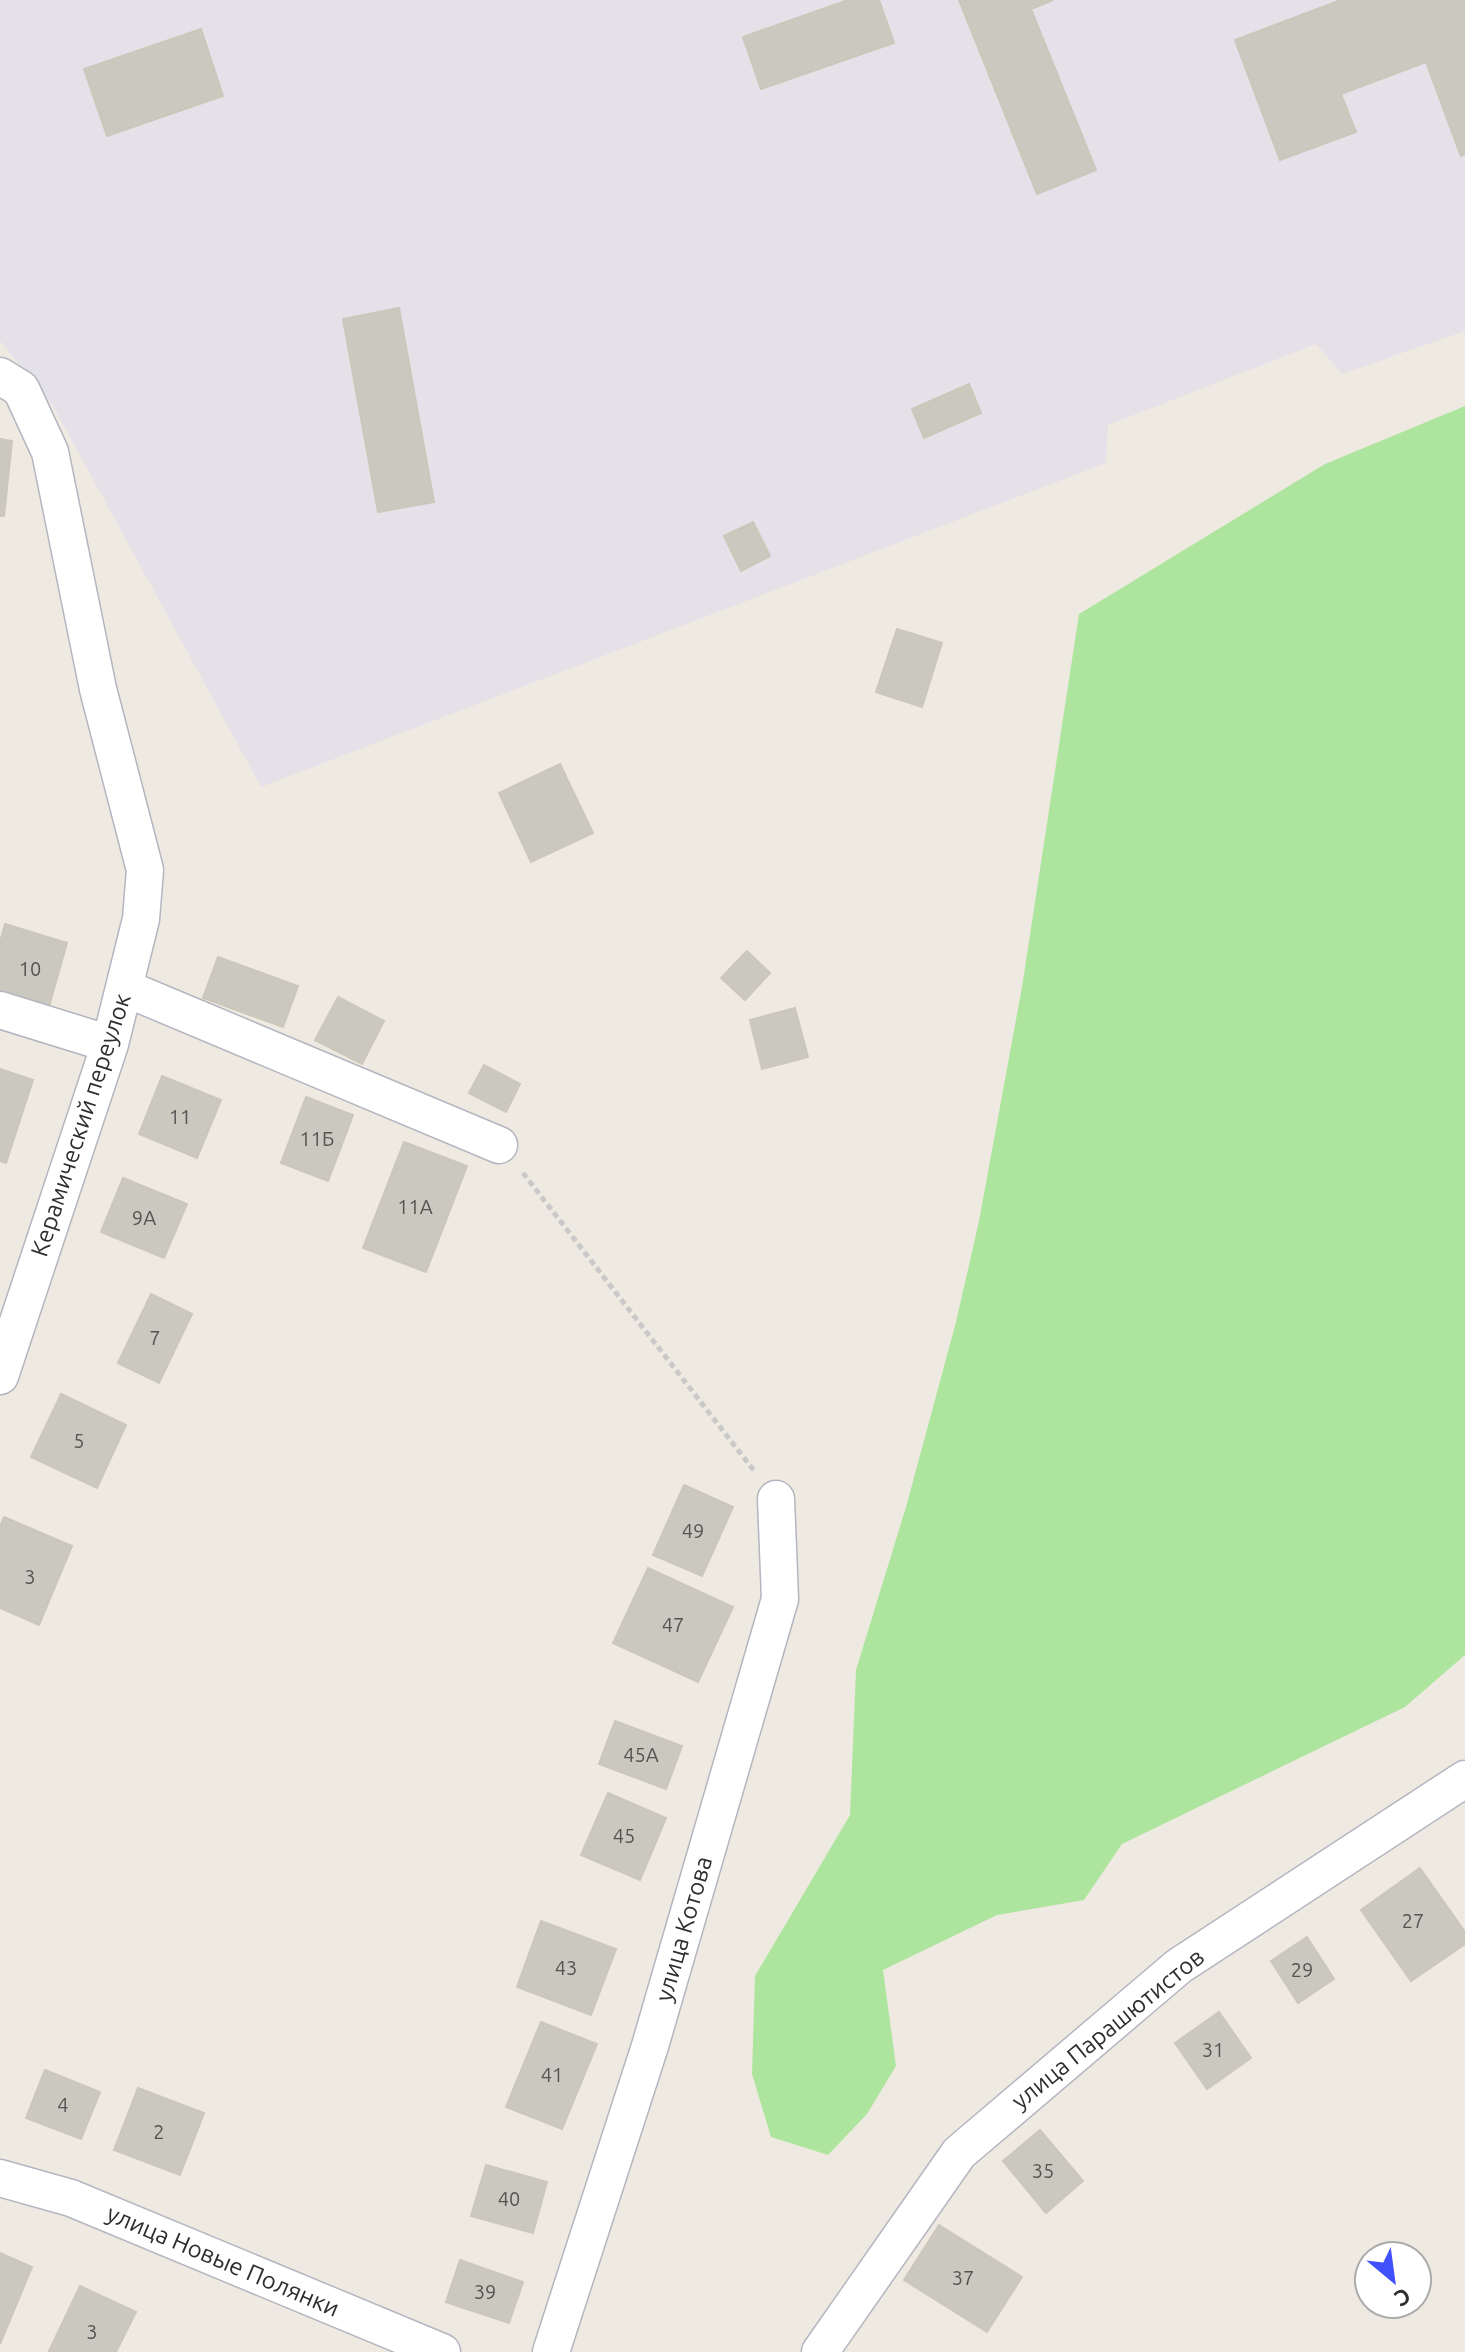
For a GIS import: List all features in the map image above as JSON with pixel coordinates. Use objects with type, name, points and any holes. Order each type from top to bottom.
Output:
[{"type":"street","name":"Керамический переулок","points":[[0,376],[21,389],[50,452],[98,689],[145,870],[141,919],[110,1044],[0,1376]]},
{"type":"street","points":[[125,988],[499,1145]]},
{"type":"street","points":[[0,1010],[110,1044]]},
{"type":"street","name":"улица Котова","points":[[551,2352],[650,2046],[780,1599],[776,1499]]},
{"type":"street","name":"улица Парашютистов","points":[[820,2352],[959,2153],[1179,1966],[1465,1779]]},
{"type":"street","name":"улица Новые Полянки","points":[[0,2178],[71,2198],[442,2352]]},
{"type":"path","points":[[499,1145],[614,1287],[776,1499]]},
{"type":"shaded area","points":[[0,0],[1465,0],[1465,331],[1342,374],[1316,344],[1108,425],[1106,463],[261,787],[53,406],[0,341]]},
{"type":"green space","points":[[1465,406],[1465,1655],[1405,1707],[1122,1844],[1084,1900],[997,1915],[883,1970],[896,2066],[867,2114],[828,2155],[771,2137],[752,2074],[755,1976],[850,1815],[856,1670],[906,1507],[956,1322],[979,1221],[1022,987],[1079,614],[1325,464]]},
{"type":"building","points":[[848,0],[879,0],[894,43],[761,89],[743,37]]},
{"type":"building","points":[[959,0],[1053,0],[1031,9],[1096,170],[1037,194]]},
{"type":"building","points":[[1341,0],[1465,0],[1465,154],[1461,156],[1426,62],[1341,94],[1356,132],[1280,160],[1235,40]]},
{"type":"building","points":[[201,29],[223,96],[107,136],[84,69]]},
{"type":"building","points":[[399,308],[434,502],[378,512],[343,319]]},
{"type":"building","points":[[969,384],[981,413],[924,438],[912,409]]},
{"type":"building","points":[[0,439],[12,441],[4,516],[0,516]]},
{"type":"building","points":[[753,522],[770,556],[741,571],[724,536]]},
{"type":"building","points":[[897,629],[942,643],[922,707],[876,692]]},
{"type":"building","points":[[560,764],[593,833],[531,862],[499,793]]},
{"type":"building","points":[[5,924],[67,943],[48,1010],[0,995],[0,942]]},
{"type":"building","points":[[747,951],[770,973],[745,1000],[721,978]]},
{"type":"building","points":[[218,957],[298,986],[283,1027],[203,998]]},
{"type":"building","points":[[338,997],[384,1021],[362,1064],[315,1040]]},
{"type":"building","points":[[795,1008],[808,1057],[762,1069],[750,1020]]},
{"type":"building","points":[[484,1065],[520,1084],[506,1112],[469,1093]]},
{"type":"building","points":[[0,1069],[33,1080],[6,1163],[0,1161]]},
{"type":"building","points":[[162,1076],[221,1100],[197,1158],[139,1134]]},
{"type":"building","points":[[306,1097],[353,1115],[328,1181],[281,1163]]},
{"type":"building","points":[[404,1142],[467,1166],[426,1272],[363,1248]]},
{"type":"building","points":[[123,1178],[187,1204],[164,1258],[101,1232]]},
{"type":"building","points":[[151,1294],[192,1314],[159,1383],[118,1363]]},
{"type":"building","points":[[61,1394],[126,1425],[97,1488],[31,1457]]},
{"type":"building","points":[[684,1485],[733,1507],[702,1576],[653,1555]]},
{"type":"building","points":[[4,1517],[72,1546],[39,1625],[0,1608],[0,1527]]},
{"type":"building","points":[[648,1568],[733,1607],[698,1682],[613,1643]]},
{"type":"building","points":[[615,1721],[682,1746],[666,1789],[599,1764]]},
{"type":"building","points":[[608,1793],[666,1818],[640,1880],[581,1855]]},
{"type":"building","points":[[1420,1868],[1465,1932],[1465,1944],[1411,1981],[1361,1910]]},
{"type":"building","points":[[541,1921],[616,1949],[591,2015],[517,1987]]},
{"type":"building","points":[[1307,1937],[1334,1979],[1298,2003],[1271,1961]]},
{"type":"building","points":[[1219,2012],[1251,2058],[1207,2089],[1175,2043]]},
{"type":"building","points":[[541,2022],[597,2044],[562,2129],[506,2107]]},
{"type":"building","points":[[45,2070],[100,2092],[81,2139],[26,2118]]},
{"type":"building","points":[[138,2088],[204,2113],[180,2175],[114,2150]]},
{"type":"building","points":[[1040,2130],[1083,2181],[1046,2213],[1003,2161]]},
{"type":"building","points":[[486,2165],[547,2182],[533,2233],[471,2216]]},
{"type":"building","points":[[939,2225],[1022,2277],[987,2332],[904,2280]]},
{"type":"building","points":[[0,2253],[32,2267],[0,2344]]},
{"type":"building","points":[[460,2260],[523,2282],[509,2323],[446,2302]]},
{"type":"building","points":[[80,2286],[136,2312],[116,2352],[49,2351]]}]
